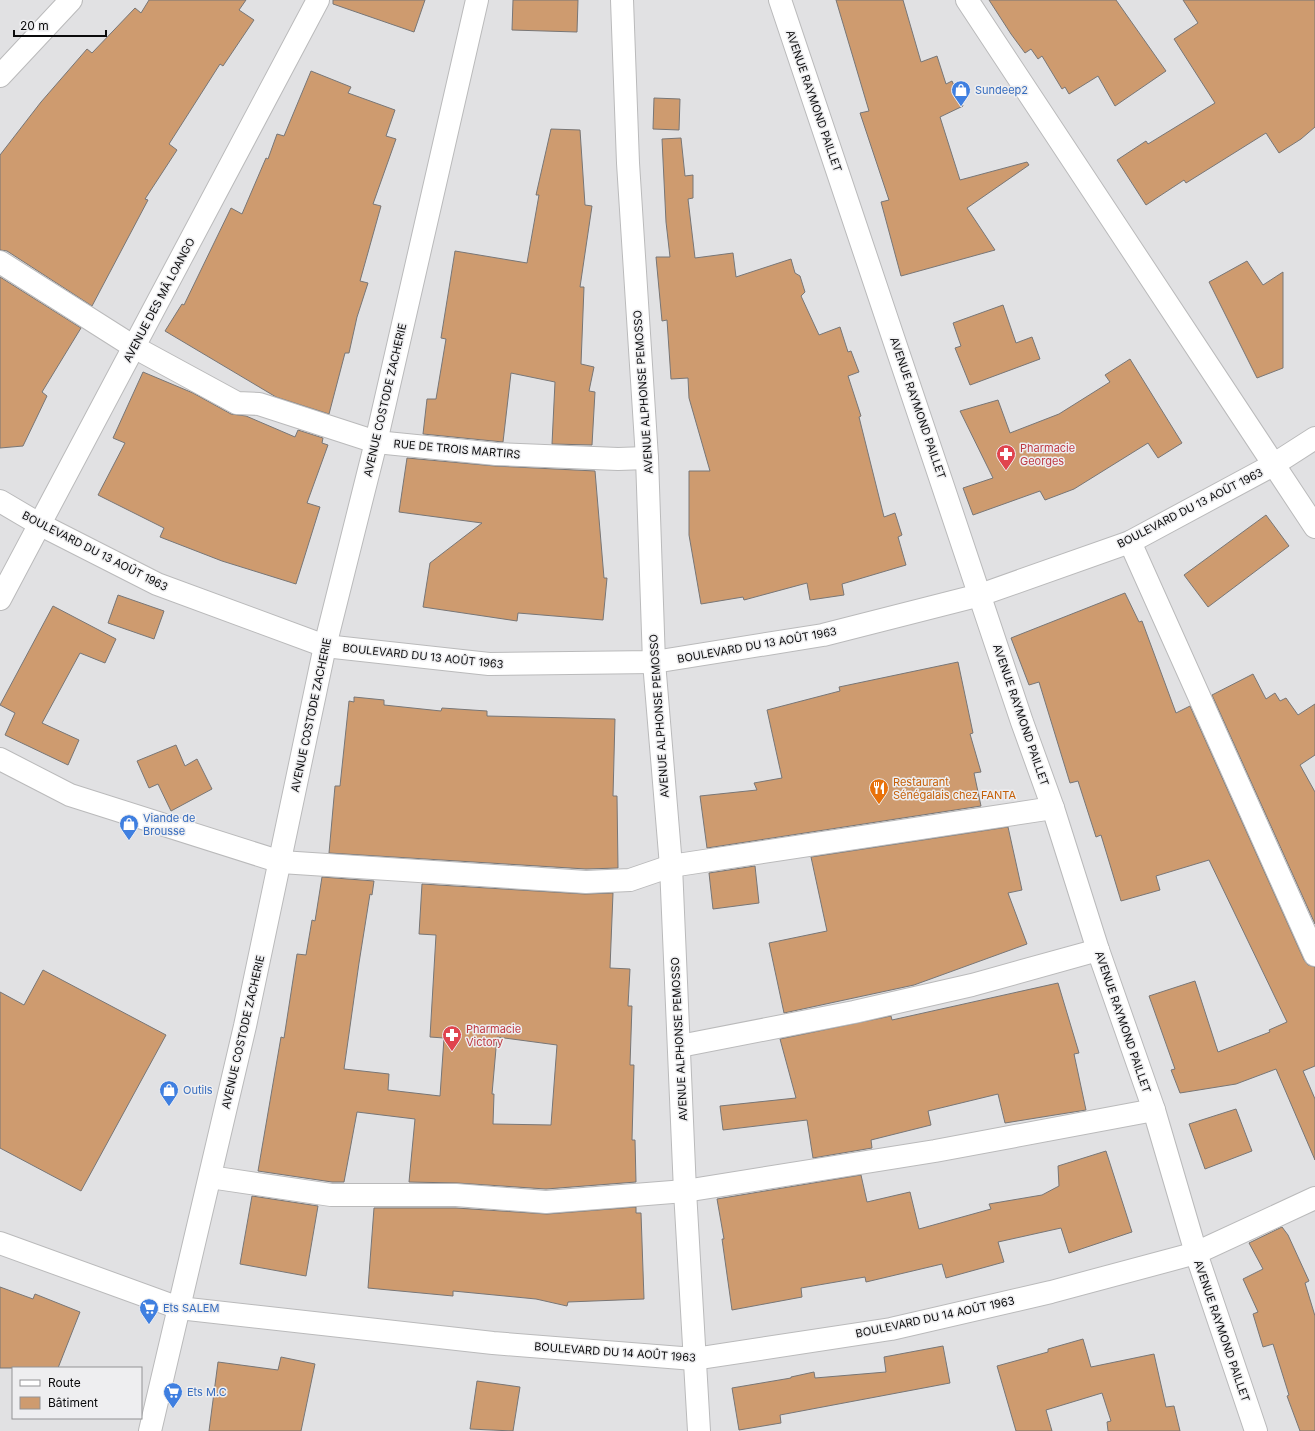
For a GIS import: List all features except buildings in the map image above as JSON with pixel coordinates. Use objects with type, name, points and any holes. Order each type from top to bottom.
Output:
[{"type":"street","points":[[0,76],[72,0]]},
{"type":"street","name":"AVENUE DES MÂ LOANGO","points":[[0,599],[318,0]]},
{"type":"street","name":"AVENUE COSTODE ZACHERIE","points":[[150,1431],[210,1177],[280,862],[325,646],[376,442],[477,0]]},
{"type":"street","name":"AVENUE ALPHONSE PEMOSSO","points":[[622,0],[628,163],[647,458],[654,662],[671,866],[680,1046],[685,1191],[699,1431]]},
{"type":"street","name":"AVENUE RAYMOND PAILLET","points":[[780,0],[1053,808],[1098,950],[1154,1110],[1196,1253],[1256,1431]]},
{"type":"street","points":[[967,0],[1315,527]]},
{"type":"street","name":"RUE DE TROIS MARTIRS","points":[[0,262],[134,347],[237,403],[259,404],[376,442],[496,454],[618,459],[647,458]]},
{"type":"street","name":"BOULEVARD DU 13 AOÛT 1963","points":[[0,501],[39,524],[158,584],[325,646],[489,664],[654,662],[823,635],[980,595],[1130,542],[1273,465],[1315,438]]},
{"type":"street","points":[[1130,542],[1315,955]]},
{"type":"street","points":[[0,758],[70,795],[280,862],[586,882],[630,880],[671,866],[1053,808]]},
{"type":"street","points":[[680,1046],[854,1012],[972,985],[1098,950]]},
{"type":"street","points":[[210,1177],[331,1195],[456,1195],[546,1202],[685,1191],[935,1151],[1154,1110]]},
{"type":"street","name":"BOULEVARD DU 14 AOÛT 1963","points":[[0,1243],[179,1308],[493,1343],[694,1359],[892,1328],[1051,1292],[1196,1253],[1315,1198]]},
{"type":"place","name":"Sundeep2","points":[[961,107]]},
{"type":"place","name":"Pharmacie Georges","points":[[1006,471]]},
{"type":"place","name":"Restaurant Sénégalais chez FANTA","points":[[879,805]]},
{"type":"place","name":"Viande de Brousse","points":[[129,841]]},
{"type":"place","name":"Pharmacie Victory","points":[[452,1052]]},
{"type":"place","name":"Outils","points":[[169,1107]]},
{"type":"place","name":"Ets SALEM","points":[[149,1325]]},
{"type":"place","name":"Ets M.C","points":[[173,1409]]}]
